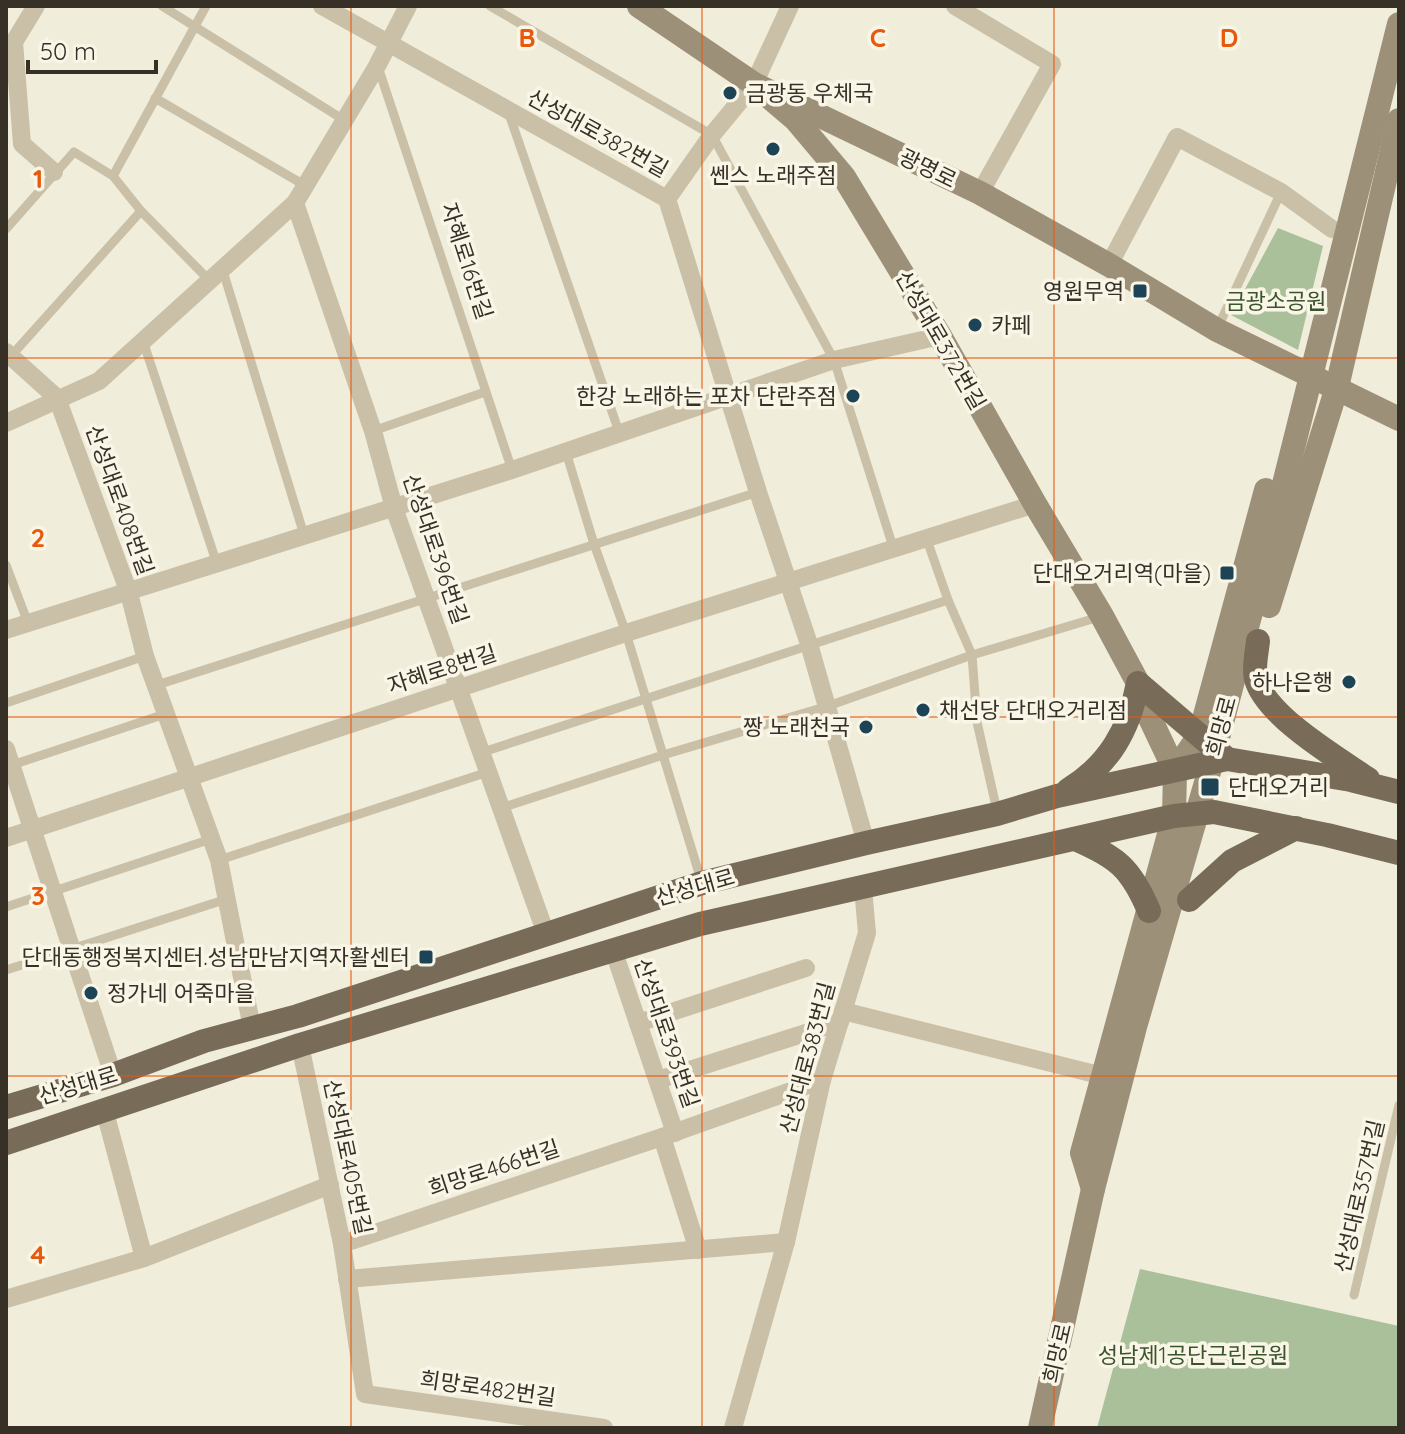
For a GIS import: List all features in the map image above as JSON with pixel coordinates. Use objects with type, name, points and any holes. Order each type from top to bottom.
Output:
[{"type":"main road","name":"광명로","points":[[639,6],[754,84],[980,193],[1217,330],[1399,419]]},
{"type":"main road","points":[[1093,1189],[1082,1153],[1174,816],[1175,771],[1200,734],[1299,369],[1375,52],[1399,7]]},
{"type":"main road","name":"희망로","points":[[1040,1428],[1093,1189],[1135,1027],[1209,772],[1399,24]]},
{"type":"main road","name":"산성대로372번길","points":[[754,84],[796,120],[844,177],[1102,616],[1138,683],[1149,716],[1175,771]]},
{"type":"main road","points":[[1093,1189],[1115,1156],[1214,812],[1258,641],[1337,387],[1399,120]]},
{"type":"main road","points":[[1258,641],[1255,678],[1272,704],[1314,742],[1393,788]]},
{"type":"main road","points":[[1057,796],[1090,776],[1108,757],[1133,713],[1138,683],[1227,759]]},
{"type":"main road","name":"산성대로","points":[[6,1107],[113,1075],[204,1041],[298,1016],[702,883],[997,814],[1057,796],[1227,759],[1393,788]]},
{"type":"main road","name":"산성대로","points":[[6,1143],[300,1045],[700,924],[1174,816],[1214,812],[1399,853]]},
{"type":"main road","points":[[1189,900],[1232,861],[1296,828]]},
{"type":"main road","points":[[1075,839],[1108,853],[1122,864],[1139,888],[1149,911]]},
{"type":"street","points":[[36,6],[14,42],[22,144],[54,172]]},
{"type":"street","name":"산성대로382번길","points":[[322,6],[667,199],[809,644],[866,843]]},
{"type":"street","points":[[6,423],[99,381],[295,203],[377,66],[408,6]]},
{"type":"street","points":[[667,199],[712,135],[754,84],[790,6]]},
{"type":"street","points":[[955,6],[1052,64],[980,193]]},
{"type":"street","points":[[1109,265],[1177,137],[1281,192],[1332,229]]},
{"type":"street","name":"산성대로396번길","points":[[295,203],[373,431],[394,508],[546,934]]},
{"type":"street","points":[[6,630],[305,538],[834,360],[940,336]]},
{"type":"street","name":"산성대로408번길","points":[[8,354],[57,398],[129,593],[145,656],[219,860],[252,1028]]},
{"type":"street","name":"자혜로8번길","points":[[6,838],[626,633],[1035,504]]},
{"type":"street","points":[[7,760],[113,1075]]},
{"type":"street","name":"산성대로383번길","points":[[733,1428],[786,1242],[822,1080],[867,933],[863,888]]},
{"type":"street","name":"산성대로393번길","points":[[613,949],[658,1080],[669,1135]]},
{"type":"street","points":[[638,1023],[806,968]]},
{"type":"street","points":[[658,1080],[842,1016],[1103,1076]]},
{"type":"street","name":"산성대로405번길","points":[[300,1045],[342,1244],[365,1394]]},
{"type":"street","name":"희망로466번길","points":[[342,1244],[669,1135],[822,1080]]},
{"type":"street","points":[[105,1112],[144,1258]]},
{"type":"street","points":[[669,1135],[698,1250]]},
{"type":"street","points":[[6,1299],[144,1258],[330,1185]]},
{"type":"street","points":[[347,1279],[786,1242]]},
{"type":"street","name":"희망로482번길","points":[[365,1394],[480,1420],[604,1428]]},
{"type":"lane","points":[[162,6],[344,120]]},
{"type":"lane","points":[[113,176],[206,6]]},
{"type":"lane","points":[[490,6],[712,135],[834,360],[894,550]]},
{"type":"lane","name":"자혜로16번길","points":[[377,66],[512,470]]},
{"type":"lane","points":[[155,98],[306,186]]},
{"type":"lane","points":[[508,111],[619,432]]},
{"type":"lane","points":[[6,229],[74,152],[113,176],[141,211],[217,276],[305,538]]},
{"type":"lane","points":[[1217,330],[1281,192]]},
{"type":"lane","points":[[8,354],[141,211]]},
{"type":"lane","points":[[143,341],[217,564]]},
{"type":"lane","points":[[373,431],[485,392]]},
{"type":"lane","points":[[566,451],[594,544],[626,633],[702,883]]},
{"type":"lane","points":[[157,685],[758,492]]},
{"type":"lane","points":[[927,540],[972,655],[977,722],[997,814]]},
{"type":"lane","points":[[6,565],[28,623]]},
{"type":"lane","points":[[480,753],[948,600]]},
{"type":"lane","points":[[501,808],[828,706],[972,655],[1102,616]]},
{"type":"lane","points":[[6,703],[145,656]]},
{"type":"lane","points":[[7,760],[165,714]]},
{"type":"lane","points":[[219,860],[488,772]]},
{"type":"lane","points":[[6,907],[211,839]]},
{"type":"lane","points":[[6,970],[228,898]]},
{"type":"lane","name":"산성대로357번길","points":[[1354,1295],[1399,1105]]},
{"type":"green space","name":"금광소공원","points":[[1278,228],[1323,246],[1298,350],[1231,315]]},
{"type":"green space","name":"성남제1공단근린공원","points":[[1140,1269],[1399,1326],[1399,1428],[1097,1428]]},
{"type":"place","name":"금광동 우체국","points":[[730,93]]},
{"type":"place","name":"쎈스 노래주점","points":[[773,149]]},
{"type":"place","name":"영원무역","points":[[1140,291]]},
{"type":"place","name":"카페","points":[[975,325]]},
{"type":"place","name":"한강 노래하는 포차 단란주점","points":[[853,396]]},
{"type":"place","name":"단대오거리역(마을)","points":[[1227,573]]},
{"type":"place","name":"하나은행","points":[[1349,682]]},
{"type":"place","name":"채선당 단대오거리점","points":[[923,710]]},
{"type":"place","name":"짱 노래천국","points":[[866,727]]},
{"type":"place","name":"단대오거리","points":[[1210,787]]},
{"type":"place","name":"단대동행정복지센터.성남만남지역자활센터","points":[[426,957]]},
{"type":"place","name":"정가네 어죽마을","points":[[91,993]]}]
